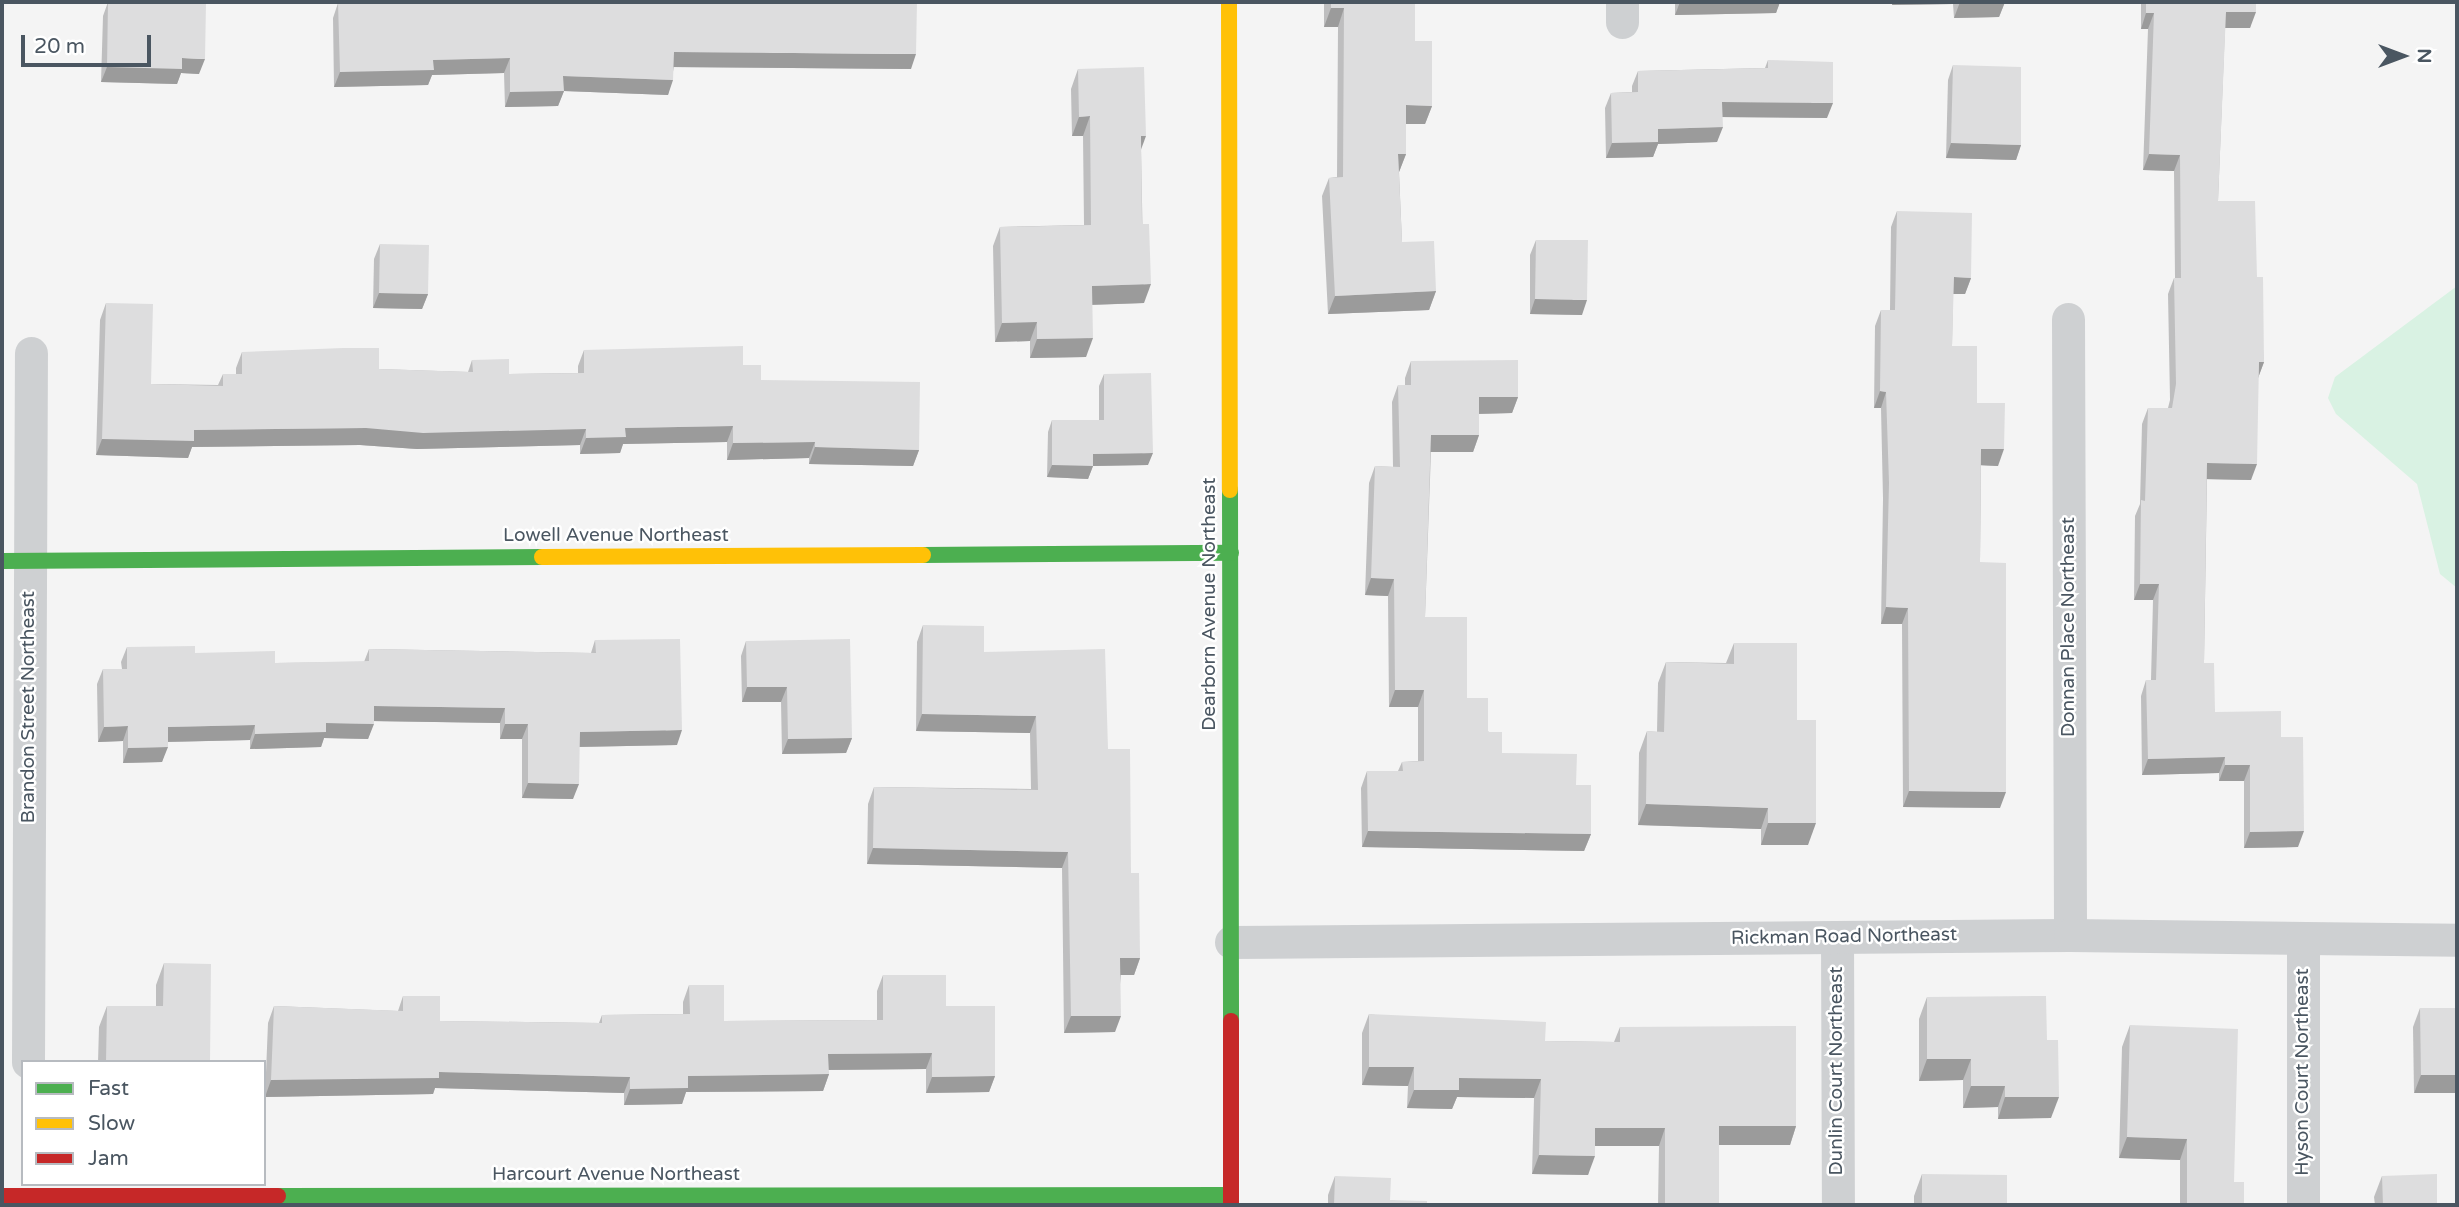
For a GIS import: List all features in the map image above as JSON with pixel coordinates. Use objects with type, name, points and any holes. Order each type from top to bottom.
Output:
[{"type":"street","name":"Dearborn Avenue Northeast","points":[[1229,2],[1231,1200]]},
{"type":"street","name":"Donnan Place Northeast","points":[[2068,319],[2070,934]]},
{"type":"street","name":"Brandon Street Northeast","points":[[27,1060],[16,561],[31,353]]},
{"type":"street","name":"Lowell Avenue Northeast","points":[[16,561],[1231,553]]},
{"type":"street","name":"Rickman Road Northeast","points":[[1231,942],[2070,934],[2457,940]]},
{"type":"street","name":"Dunlin Court Northeast","points":[[1837,938],[1838,1205]]},
{"type":"street","name":"Hyson Court Northeast","points":[[2303,939],[2303,1205]]},
{"type":"street","name":"Harcourt Avenue Northeast","points":[[18,1192],[1231,1200]]},
{"type":"green space","points":[[2457,286],[2457,588],[2440,574],[2417,484],[2336,414],[2328,398],[2335,377]]},
{"type":"building","points":[[108,2],[206,3],[205,59],[182,58],[182,69],[107,67]]},
{"type":"building","points":[[917,2],[916,54],[674,52],[673,80],[563,76],[564,91],[510,92],[510,58],[433,60],[434,70],[340,72],[338,3]]},
{"type":"building","points":[[1331,2],[1415,2],[1415,41],[1432,41],[1432,106],[1406,105],[1406,154],[1398,154],[1402,242],[1434,241],[1436,291],[1335,296],[1329,178],[1343,177],[1344,8],[1331,8]]},
{"type":"building","points":[[2146,2],[2256,2],[2256,12],[2226,12],[2218,201],[2255,201],[2257,277],[2263,277],[2264,362],[2259,362],[2257,464],[2207,463],[2204,663],[2214,663],[2215,712],[2281,711],[2281,737],[2303,737],[2304,831],[2250,832],[2250,765],[2225,765],[2225,757],[2148,759],[2146,680],[2156,680],[2159,584],[2140,584],[2141,500],[2145,501],[2148,408],[2172,408],[2176,384],[2174,278],[2181,278],[2180,155],[2149,154],[2154,13],[2146,13]]},
{"type":"building","points":[[1768,60],[1833,62],[1833,103],[1722,102],[1723,127],[1658,129],[1658,142],[1612,143],[1611,93],[1638,92],[1638,71],[1768,68]]},
{"type":"building","points":[[1953,65],[2021,67],[2021,145],[1951,143]]},
{"type":"building","points":[[1144,67],[1146,136],[1141,136],[1142,224],[1149,224],[1151,284],[1092,286],[1093,338],[1037,339],[1037,322],[1002,323],[1000,227],[1091,225],[1090,116],[1079,117],[1078,69]]},
{"type":"building","points":[[1897,211],[1972,213],[1971,278],[1954,277],[1952,346],[1977,346],[1977,403],[2005,403],[2004,449],[1981,449],[1980,562],[2006,563],[2006,792],[1909,791],[1908,608],[1886,607],[1889,483],[1886,392],[1880,391],[1881,310],[1895,310]]},
{"type":"building","points":[[1536,240],[1588,240],[1587,300],[1535,299]]},
{"type":"building","points":[[380,244],[429,245],[428,294],[379,293]]},
{"type":"building","points":[[106,303],[153,304],[151,384],[223,386],[223,374],[242,374],[242,352],[379,348],[379,369],[473,372],[472,360],[509,359],[509,374],[584,373],[584,350],[743,346],[743,365],[761,365],[761,380],[920,382],[919,450],[815,447],[815,442],[733,443],[733,426],[625,428],[626,437],[586,438],[586,429],[423,433],[366,428],[194,430],[194,441],[102,439]]},
{"type":"building","points":[[1518,360],[1518,397],[1479,397],[1479,435],[1431,435],[1425,617],[1467,617],[1467,698],[1488,698],[1488,732],[1502,732],[1502,753],[1577,754],[1576,785],[1591,785],[1591,834],[1368,831],[1367,771],[1403,771],[1402,762],[1424,761],[1424,690],[1395,690],[1394,579],[1371,578],[1375,466],[1400,467],[1398,385],[1411,385],[1411,361]]},
{"type":"building","points":[[1151,373],[1153,453],[1093,454],[1093,466],[1052,465],[1052,420],[1104,420],[1104,374]]},
{"type":"building","points":[[923,625],[984,626],[984,652],[1105,649],[1108,749],[1130,749],[1131,873],[1139,873],[1140,958],[1120,958],[1121,1016],[1071,1016],[1068,852],[873,848],[874,787],[1038,790],[1036,716],[922,714]]},
{"type":"building","points":[[680,639],[682,730],[580,732],[579,784],[528,783],[528,724],[505,724],[505,708],[374,706],[374,724],[326,723],[326,732],[255,734],[255,725],[168,727],[168,747],[128,748],[128,726],[104,727],[103,669],[127,669],[127,647],[195,646],[195,653],[275,651],[275,663],[369,661],[369,649],[596,653],[595,640]]},
{"type":"building","points":[[850,639],[852,738],[788,739],[787,687],[747,687],[746,641]]},
{"type":"building","points":[[1734,643],[1797,643],[1797,720],[1816,720],[1816,823],[1768,823],[1768,808],[1646,804],[1647,731],[1664,732],[1666,662],[1734,664]]},
{"type":"building","points":[[164,963],[211,964],[210,1060],[106,1060],[107,1006],[163,1006]]},
{"type":"building","points":[[883,975],[946,975],[946,1006],[995,1006],[995,1076],[932,1077],[932,1053],[828,1054],[829,1074],[688,1076],[688,1088],[630,1089],[630,1077],[439,1072],[439,1078],[271,1080],[274,1006],[403,1011],[403,996],[440,996],[440,1021],[602,1023],[602,1015],[690,1014],[689,985],[724,985],[724,1021],[883,1020]]},
{"type":"building","points":[[2046,996],[2047,1040],[2058,1040],[2059,1097],[2005,1097],[2005,1086],[1971,1086],[1971,1059],[1927,1059],[1927,997]]},
{"type":"building","points":[[2420,1008],[2457,1008],[2457,1075],[2421,1075]]},
{"type":"building","points":[[1369,1014],[1546,1022],[1545,1041],[1620,1042],[1620,1027],[1796,1026],[1796,1126],[1719,1126],[1719,1205],[1665,1205],[1665,1128],[1595,1128],[1595,1156],[1539,1155],[1541,1079],[1459,1078],[1459,1090],[1414,1090],[1414,1067],[1369,1067]]},
{"type":"building","points":[[2130,1025],[2238,1029],[2234,1182],[2244,1182],[2244,1205],[2187,1205],[2187,1139],[2127,1137]]},
{"type":"building","points":[[1922,1174],[2007,1175],[2007,1205],[1922,1205]]},
{"type":"building","points":[[2437,1174],[2437,1205],[2383,1205],[2382,1176]]},
{"type":"building","points":[[1335,1176],[1391,1178],[1390,1200],[1427,1201],[1427,1205],[1334,1205]]},
{"type":"traffic: fast","points":[[1230,490],[1231,1021]]},
{"type":"traffic: fast","points":[[923,555],[1231,553]]},
{"type":"traffic: fast","points":[[2,561],[542,557]]},
{"type":"traffic: fast","points":[[278,1196],[1231,1195]]},
{"type":"traffic: slow","points":[[1229,2],[1230,490]]},
{"type":"traffic: slow","points":[[542,557],[923,555]]},
{"type":"traffic: jam","points":[[1231,1021],[1231,1205]]},
{"type":"traffic: jam","points":[[2,1196],[278,1196]]}]
